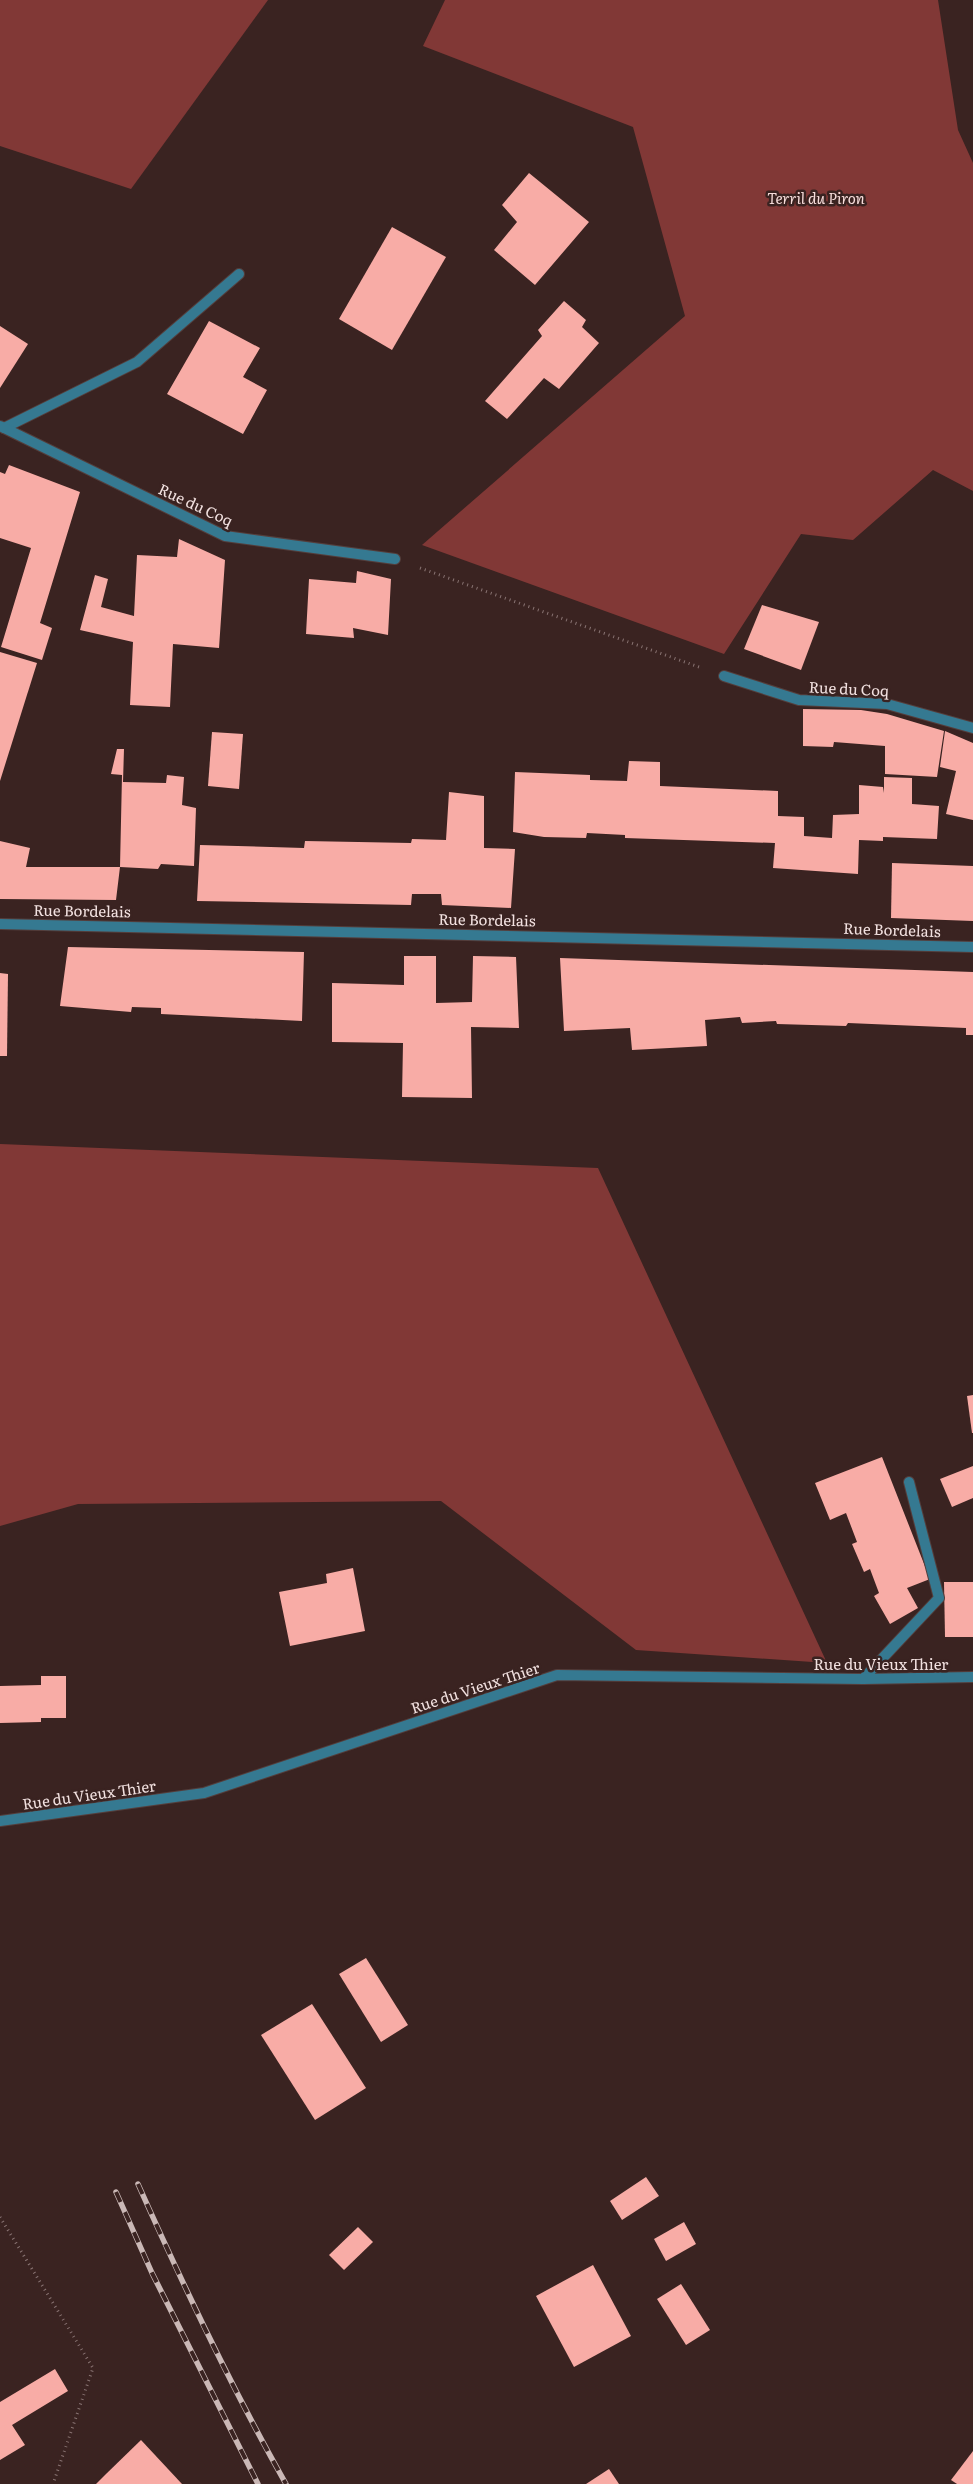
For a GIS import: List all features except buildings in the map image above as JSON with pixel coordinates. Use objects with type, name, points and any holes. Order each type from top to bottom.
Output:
[{"type":"street","points":[[2,427],[137,362],[239,274]]},
{"type":"street","name":"Rue du Coq","points":[[2,427],[225,536],[395,559]]},
{"type":"street","name":"Rue du Coq","points":[[724,676],[799,700],[887,704],[973,728]]},
{"type":"street","name":"Rue Bordelais","points":[[0,924],[973,946]]},
{"type":"street","points":[[863,1679],[939,1598],[909,1482]]},
{"type":"street","name":"Rue du Vieux Thier","points":[[0,1821],[204,1794],[557,1675],[863,1679],[973,1677]]},
{"type":"path","points":[[395,559],[724,676]]},
{"type":"path","points":[[0,2217],[93,2368],[53,2484]]},
{"type":"green space","points":[[0,0],[268,0],[131,189],[0,146]]},
{"type":"green space","name":"Terril du Piron","points":[[445,0],[938,0],[958,130],[973,163],[973,491],[933,470],[853,540],[801,534],[724,654],[422,545],[685,316],[633,127],[423,46]]},
{"type":"green space","points":[[0,1144],[598,1168],[827,1663],[636,1650],[441,1501],[78,1504],[0,1526]]},
{"type":"railway","points":[[138,2184],[208,2336],[286,2484]]},
{"type":"railway","points":[[116,2192],[152,2273],[258,2484]]}]
